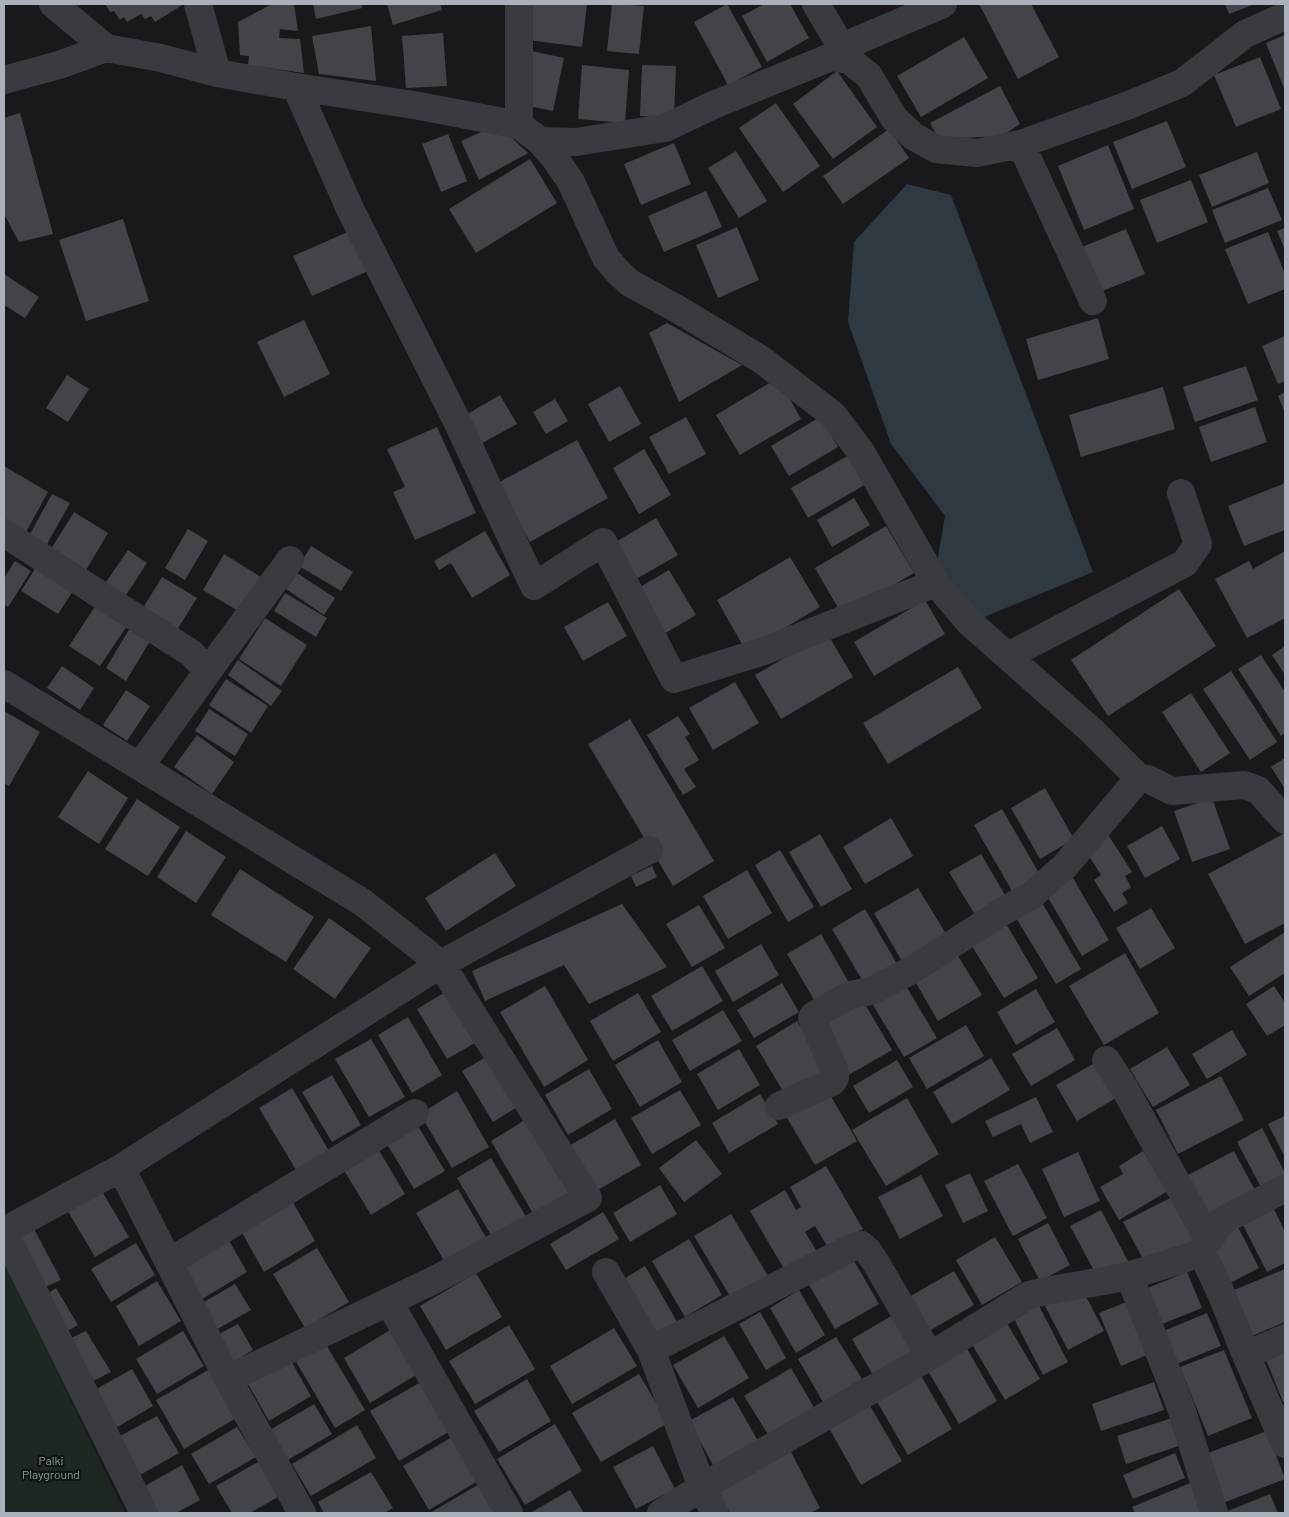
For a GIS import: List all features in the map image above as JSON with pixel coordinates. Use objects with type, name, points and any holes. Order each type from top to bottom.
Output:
[{"type":"street","points":[[53,4],[106,48],[161,58],[218,73],[414,105],[529,133],[576,142],[665,128],[711,106],[845,54],[943,4]]},
{"type":"street","points":[[198,4],[218,73]]},
{"type":"street","points":[[519,4],[529,133],[554,157],[571,182],[606,258],[618,272],[630,283],[762,360],[833,415],[861,452],[936,582],[969,622],[1091,730],[1139,778],[1148,779],[1172,791],[1244,785],[1258,790],[1285,820]]},
{"type":"street","points":[[816,4],[845,54],[869,76],[894,118],[913,136],[936,149],[977,153],[1021,144],[1129,105],[1182,83],[1245,34],[1285,16]]},
{"type":"street","points":[[4,80],[60,65],[106,48]]},
{"type":"street","points":[[296,87],[351,212],[457,421],[534,586],[603,542],[674,679],[764,651],[936,582]]},
{"type":"street","points":[[1021,144],[1093,301]]},
{"type":"street","points":[[1008,656],[1185,563],[1198,544],[1181,493]]},
{"type":"street","points":[[4,533],[191,653],[208,671]]},
{"type":"street","points":[[140,766],[290,560]]},
{"type":"street","points":[[4,684],[362,902],[441,964],[588,1198],[436,1279],[228,1378]]},
{"type":"street","points":[[779,1106],[832,1082],[836,1078],[812,1018],[814,1016],[850,995],[871,991],[912,970],[1032,895],[1065,866],[1139,778]]},
{"type":"street","points":[[144,1513],[4,1231],[121,1168],[441,964],[650,850]]},
{"type":"street","points":[[1106,1060],[1125,1088],[1205,1245],[1221,1293],[1285,1444]]},
{"type":"street","points":[[169,1262],[415,1113]]},
{"type":"street","points":[[121,1168],[228,1378],[302,1513]]},
{"type":"street","points":[[660,1513],[930,1356],[1029,1295],[1129,1275],[1196,1255],[1222,1221],[1285,1188]]},
{"type":"street","points":[[651,1350],[853,1247],[861,1245],[876,1262],[930,1356]]},
{"type":"street","points":[[606,1272],[651,1350],[702,1487],[714,1513]]},
{"type":"street","points":[[1129,1275],[1180,1405],[1214,1513]]},
{"type":"street","points":[[389,1302],[510,1513]]},
{"type":"street","points":[[1246,1355],[1285,1338]]},
{"type":"green space","name":"Palki Playground","points":[[4,1262],[125,1513],[4,1513]]},
{"type":"shaded area","points":[[907,184],[951,195],[1093,572],[982,618],[937,563],[945,516],[891,444],[848,322],[854,242]]},
{"type":"building","points":[[105,4],[184,4],[155,22],[151,16],[145,19],[141,14],[127,22],[124,17],[120,20],[114,11],[110,12]]},
{"type":"building","points":[[272,4],[294,4],[298,31],[280,29],[279,38],[300,39],[304,73],[248,65],[249,56],[240,55],[238,22]]},
{"type":"building","points":[[313,4],[361,4],[362,8],[316,19]]},
{"type":"building","points":[[387,4],[440,4],[442,10],[393,25]]},
{"type":"building","points":[[532,4],[587,4],[582,47],[528,40]]},
{"type":"building","points":[[612,4],[644,6],[639,54],[607,51]]},
{"type":"building","points":[[727,4],[762,67],[728,85],[694,22]]},
{"type":"building","points":[[764,4],[790,4],[809,38],[767,62],[742,16]]},
{"type":"building","points":[[979,4],[1031,4],[1059,57],[1018,79]]},
{"type":"building","points":[[1225,4],[1255,4],[1229,14]]},
{"type":"building","points":[[371,26],[376,81],[319,74],[312,36]]},
{"type":"building","points":[[443,33],[447,86],[406,88],[402,36]]},
{"type":"building","points":[[1285,35],[1285,91],[1266,43]]},
{"type":"building","points":[[964,37],[988,78],[921,117],[897,76]]},
{"type":"building","points":[[531,51],[564,58],[553,111],[520,104]]},
{"type":"building","points":[[1260,57],[1281,109],[1236,127],[1214,75]]},
{"type":"building","points":[[582,65],[629,70],[625,123],[578,119]]},
{"type":"building","points":[[642,65],[676,66],[674,118],[640,116]]},
{"type":"building","points":[[837,71],[877,127],[833,159],[793,104]]},
{"type":"building","points":[[1000,86],[1020,124],[1002,136],[939,139],[930,123]]},
{"type":"building","points":[[776,103],[820,166],[783,192],[739,128]]},
{"type":"building","points":[[20,113],[53,234],[19,242],[4,214],[4,118]]},
{"type":"building","points":[[1167,121],[1186,167],[1132,189],[1113,142]]},
{"type":"building","points":[[488,129],[510,136],[528,153],[479,180],[461,141]]},
{"type":"building","points":[[889,129],[909,158],[843,204],[823,176]]},
{"type":"building","points":[[448,134],[467,181],[441,192],[422,144]]},
{"type":"building","points":[[674,143],[691,184],[641,205],[624,164]]},
{"type":"building","points":[[1108,145],[1134,209],[1084,230],[1058,166]]},
{"type":"building","points":[[736,151],[767,201],[739,218],[708,168]]},
{"type":"building","points":[[1257,152],[1269,183],[1212,207],[1199,175]]},
{"type":"building","points":[[530,159],[557,203],[476,253],[449,209]]},
{"type":"building","points":[[1191,180],[1208,222],[1157,243],[1140,200]]},
{"type":"building","points":[[1268,188],[1282,220],[1225,243],[1212,210]]},
{"type":"building","points":[[706,191],[722,227],[664,252],[648,216]]},
{"type":"building","points":[[123,219],[149,301],[86,321],[59,240]]},
{"type":"building","points":[[737,227],[759,280],[718,298],[696,245]]},
{"type":"building","points":[[1285,228],[1285,250],[1277,231]]},
{"type":"building","points":[[1126,229],[1145,274],[1100,292],[1082,247]]},
{"type":"building","points":[[350,231],[368,271],[312,296],[293,256]]},
{"type":"building","points":[[1268,232],[1285,274],[1285,289],[1248,304],[1225,249]]},
{"type":"building","points":[[4,274],[39,297],[25,318],[4,305]]},
{"type":"building","points":[[1098,318],[1109,359],[1038,380],[1026,339]]},
{"type":"building","points":[[304,320],[330,374],[284,397],[257,342]]},
{"type":"building","points":[[667,323],[742,365],[679,402],[649,333]]},
{"type":"building","points":[[1285,336],[1285,381],[1278,384],[1262,346]]},
{"type":"building","points":[[1246,366],[1258,400],[1195,422],[1183,387]]},
{"type":"building","points":[[67,375],[89,389],[68,422],[46,408]]},
{"type":"building","points":[[778,378],[801,419],[740,455],[716,415]]},
{"type":"building","points":[[620,386],[641,424],[609,442],[588,404]]},
{"type":"building","points":[[1163,387],[1175,429],[1081,457],[1069,415]]},
{"type":"building","points":[[1285,392],[1285,413],[1278,396]]},
{"type":"building","points":[[500,395],[517,424],[473,448],[457,420]]},
{"type":"building","points":[[555,399],[568,421],[546,434],[533,412]]},
{"type":"building","points":[[1255,407],[1267,442],[1211,462],[1199,427]]},
{"type":"building","points":[[686,417],[706,454],[669,474],[649,437]]},
{"type":"building","points":[[820,417],[838,447],[789,476],[771,446]]},
{"type":"building","points":[[437,427],[476,513],[415,540],[393,492],[405,487],[387,449]]},
{"type":"building","points":[[577,440],[608,498],[530,542],[505,498],[494,485]]},
{"type":"building","points":[[644,449],[671,495],[639,514],[613,468]]},
{"type":"building","points":[[849,455],[866,484],[808,518],[791,488]]},
{"type":"building","points":[[4,466],[48,492],[26,532],[4,519]]},
{"type":"building","points":[[1285,483],[1285,530],[1244,546],[1228,506]]},
{"type":"building","points":[[52,494],[70,503],[46,546],[29,536]]},
{"type":"building","points":[[854,498],[870,525],[832,547],[817,520]]},
{"type":"building","points":[[74,512],[108,533],[86,570],[51,549]]},
{"type":"building","points":[[656,518],[678,555],[631,582],[609,546]]},
{"type":"building","points":[[886,526],[914,573],[842,615],[815,568]]},
{"type":"building","points":[[188,529],[208,541],[185,580],[165,568]]},
{"type":"building","points":[[485,531],[510,575],[472,598],[451,563],[439,570],[434,561]]},
{"type":"building","points":[[311,546],[353,572],[341,591],[299,566]]},
{"type":"building","points":[[128,550],[147,563],[124,598],[104,585]]},
{"type":"building","points":[[1285,551],[1285,618],[1247,638],[1215,579],[1249,561],[1253,569]]},
{"type":"building","points":[[224,554],[261,577],[240,612],[203,590]]},
{"type":"building","points":[[790,557],[820,607],[746,651],[717,600]]},
{"type":"building","points":[[15,561],[31,571],[8,607],[4,604],[4,578]]},
{"type":"building","points":[[40,561],[77,585],[58,614],[21,591]]},
{"type":"building","points":[[669,570],[696,615],[662,635],[635,590]]},
{"type":"building","points":[[297,573],[335,598],[324,615],[286,589]]},
{"type":"building","points":[[162,577],[197,598],[175,633],[141,611]]},
{"type":"building","points":[[1179,589],[1216,646],[1108,716],[1071,660]]},
{"type":"building","points":[[285,593],[327,618],[316,637],[274,611]]},
{"type":"building","points":[[925,600],[945,634],[874,676],[854,642]]},
{"type":"building","points":[[608,602],[627,636],[583,661],[564,627]]},
{"type":"building","points":[[96,605],[127,626],[100,666],[69,646]]},
{"type":"building","points":[[265,618],[307,645],[281,686],[239,659]]},
{"type":"building","points":[[130,628],[150,641],[126,681],[106,668]]},
{"type":"building","points":[[827,633],[853,677],[781,719],[755,675]]},
{"type":"building","points":[[1285,646],[1285,675],[1272,655]]},
{"type":"building","points":[[1261,655],[1285,692],[1285,733],[1281,736],[1238,669]]},
{"type":"building","points":[[238,660],[282,691],[271,706],[228,675]]},
{"type":"building","points":[[62,666],[94,688],[80,710],[47,688]]},
{"type":"building","points":[[958,667],[982,708],[888,764],[863,723]]},
{"type":"building","points":[[1231,671],[1277,742],[1250,760],[1203,689]]},
{"type":"building","points":[[226,679],[268,706],[251,733],[209,705]]},
{"type":"building","points":[[735,682],[759,723],[713,750],[689,708]]},
{"type":"building","points":[[126,690],[150,706],[127,741],[103,725]]},
{"type":"building","points":[[1191,693],[1230,753],[1201,772],[1162,712]]},
{"type":"building","points":[[209,709],[248,734],[235,756],[195,731]]},
{"type":"building","points":[[4,711],[40,732],[9,786],[4,783]]},
{"type":"building","points":[[678,716],[690,734],[685,737],[699,760],[684,769],[696,787],[683,795],[647,735]]},
{"type":"building","points":[[630,719],[714,861],[673,886],[588,744]]},
{"type":"building","points":[[197,735],[234,762],[212,794],[174,767]]},
{"type":"building","points":[[1285,758],[1285,789],[1271,767]]},
{"type":"building","points":[[88,771],[128,798],[99,844],[58,817]]},
{"type":"building","points":[[1045,788],[1074,839],[1040,859],[1011,808]]},
{"type":"building","points":[[1212,798],[1230,849],[1192,862],[1174,811]]},
{"type":"building","points":[[137,799],[180,827],[148,876],[105,849]]},
{"type":"building","points":[[1002,809],[1040,875],[1012,891],[974,825]]},
{"type":"building","points":[[891,818],[913,856],[865,884],[843,847]]},
{"type":"building","points":[[1162,826],[1180,859],[1145,878],[1127,846]]},
{"type":"building","points":[[186,831],[226,857],[196,903],[157,877]]},
{"type":"building","points":[[1107,833],[1132,872],[1125,876],[1131,887],[1122,893],[1128,903],[1114,912],[1094,880],[1101,875],[1084,848]]},
{"type":"building","points":[[1285,833],[1285,923],[1245,944],[1208,874]]},
{"type":"building","points":[[820,834],[852,889],[821,907],[789,852]]},
{"type":"building","points":[[780,850],[814,907],[788,922],[755,865]]},
{"type":"building","points":[[495,853],[516,886],[446,931],[425,898]]},
{"type":"building","points":[[981,854],[1008,900],[977,918],[949,872]]},
{"type":"building","points":[[652,866],[657,877],[636,887],[631,876]]},
{"type":"building","points":[[240,869],[314,917],[286,962],[211,915]]},
{"type":"building","points":[[747,870],[772,913],[728,939],[703,896]]},
{"type":"building","points":[[1073,878],[1109,940],[1082,956],[1046,894]]},
{"type":"building","points":[[918,888],[951,942],[906,968],[874,913]]},
{"type":"building","points":[[1041,901],[1081,969],[1056,984],[1015,916]]},
{"type":"building","points":[[622,904],[667,967],[589,1004],[564,965],[485,1001],[472,971]]},
{"type":"building","points":[[699,905],[725,948],[692,967],[666,924]]},
{"type":"building","points":[[1151,908],[1175,948],[1140,969],[1116,928]]},
{"type":"building","points":[[865,909],[901,971],[868,990],[832,929]]},
{"type":"building","points":[[329,918],[371,948],[335,999],[293,969]]},
{"type":"building","points":[[1005,922],[1038,978],[1004,998],[970,943]]},
{"type":"building","points":[[1285,932],[1285,973],[1249,996],[1230,967]]},
{"type":"building","points":[[821,934],[852,988],[819,1008],[787,954]]},
{"type":"building","points":[[761,944],[779,975],[733,1002],[715,971]]},
{"type":"building","points":[[955,951],[982,995],[938,1021],[912,976]]},
{"type":"building","points":[[1125,953],[1159,1013],[1104,1045],[1069,986]]},
{"type":"building","points":[[702,966],[723,1001],[672,1031],[651,996]]},
{"type":"building","points":[[903,981],[937,1038],[904,1057],[870,1000]]},
{"type":"building","points":[[782,983],[799,1012],[754,1038],[737,1010]]},
{"type":"building","points":[[545,986],[588,1060],[544,1087],[500,1012]]},
{"type":"building","points":[[1274,986],[1285,1003],[1285,1025],[1267,1036],[1246,1004]]},
{"type":"building","points":[[452,988],[482,1039],[447,1059],[417,1009]]},
{"type":"building","points":[[1036,989],[1055,1022],[1016,1045],[997,1012]]},
{"type":"building","points":[[638,993],[661,1032],[613,1061],[590,1021]]},
{"type":"building","points":[[859,994],[892,1050],[847,1076],[815,1020]]},
{"type":"building","points":[[723,1010],[742,1041],[690,1071],[672,1040]]},
{"type":"building","points":[[408,1017],[442,1075],[412,1093],[378,1035]]},
{"type":"building","points":[[797,1021],[829,1074],[787,1098],[756,1046]]},
{"type":"building","points":[[966,1025],[984,1056],[927,1089],[909,1058]]},
{"type":"building","points":[[1057,1028],[1075,1060],[1031,1086],[1012,1054]]},
{"type":"building","points":[[1232,1030],[1247,1055],[1207,1079],[1192,1054]]},
{"type":"building","points":[[371,1039],[405,1097],[369,1117],[335,1059]]},
{"type":"building","points":[[658,1040],[682,1082],[640,1107],[615,1065]]},
{"type":"building","points":[[1167,1047],[1190,1085],[1153,1107],[1130,1069]]},
{"type":"building","points":[[739,1049],[760,1085],[718,1110],[697,1074]]},
{"type":"building","points":[[495,1052],[524,1103],[493,1122],[462,1071]]},
{"type":"building","points":[[991,1058],[1010,1090],[952,1124],[933,1092]]},
{"type":"building","points":[[897,1060],[913,1087],[869,1113],[853,1086]]},
{"type":"building","points":[[1100,1060],[1121,1095],[1077,1121],[1056,1085]]},
{"type":"building","points":[[589,1069],[612,1109],[568,1135],[545,1095]]},
{"type":"building","points":[[332,1075],[361,1125],[332,1142],[302,1092]]},
{"type":"building","points":[[1221,1076],[1244,1120],[1178,1154],[1156,1110]]},
{"type":"building","points":[[292,1088],[329,1151],[296,1170],[259,1108]]},
{"type":"building","points":[[826,1088],[857,1141],[815,1165],[784,1113]]},
{"type":"building","points":[[680,1090],[701,1125],[652,1154],[631,1118]]},
{"type":"building","points":[[457,1091],[489,1147],[452,1168],[420,1114]]},
{"type":"building","points":[[760,1094],[778,1124],[729,1153],[712,1123]]},
{"type":"building","points":[[1036,1097],[1053,1132],[1030,1143],[1021,1124],[993,1137],[985,1121]]},
{"type":"building","points":[[907,1098],[939,1154],[886,1186],[852,1130]]},
{"type":"building","points":[[533,1115],[579,1191],[535,1217],[491,1141]]},
{"type":"building","points":[[1285,1116],[1285,1157],[1268,1124]]},
{"type":"building","points":[[615,1119],[641,1165],[596,1191],[569,1146]]},
{"type":"building","points":[[415,1121],[445,1171],[414,1189],[384,1139]]},
{"type":"building","points":[[1262,1128],[1285,1173],[1285,1180],[1263,1191],[1237,1142]]},
{"type":"building","points":[[696,1140],[722,1174],[684,1202],[659,1168]]},
{"type":"building","points":[[374,1142],[405,1194],[371,1215],[339,1162]]},
{"type":"building","points":[[1143,1151],[1168,1191],[1119,1220],[1100,1187],[1123,1174],[1119,1166]]},
{"type":"building","points":[[1234,1151],[1256,1192],[1208,1217],[1186,1176]]},
{"type":"building","points":[[1078,1152],[1100,1201],[1064,1217],[1042,1169]]},
{"type":"building","points":[[491,1158],[528,1220],[494,1240],[457,1178]]},
{"type":"building","points":[[1018,1164],[1047,1218],[1013,1236],[984,1181]]},
{"type":"building","points":[[826,1166],[863,1229],[829,1249],[815,1226],[805,1232],[819,1255],[787,1274],[750,1211],[785,1190],[796,1210],[801,1207],[790,1187]]},
{"type":"building","points":[[970,1173],[988,1211],[963,1223],[945,1185]]},
{"type":"building","points":[[921,1175],[943,1216],[900,1239],[878,1197]]},
{"type":"building","points":[[660,1185],[677,1214],[630,1242],[613,1213]]},
{"type":"building","points":[[100,1188],[129,1237],[95,1257],[66,1208]]},
{"type":"building","points":[[458,1189],[487,1239],[446,1264],[416,1213]]},
{"type":"building","points":[[1174,1196],[1199,1243],[1144,1261],[1123,1222]]},
{"type":"building","points":[[291,1199],[315,1241],[264,1272],[240,1229]]},
{"type":"building","points":[[1274,1209],[1285,1232],[1285,1263],[1267,1272],[1243,1225]]},
{"type":"building","points":[[1101,1210],[1129,1263],[1098,1278],[1070,1226]]},
{"type":"building","points":[[603,1212],[619,1239],[566,1270],[550,1244]]},
{"type":"building","points":[[731,1214],[768,1276],[731,1298],[694,1236]]},
{"type":"building","points":[[1048,1223],[1070,1265],[1040,1281],[1018,1239]]},
{"type":"building","points":[[32,1225],[61,1280],[45,1287],[16,1234]]},
{"type":"building","points":[[1237,1225],[1259,1268],[1230,1283],[1211,1241]]},
{"type":"building","points":[[995,1237],[1022,1282],[982,1305],[956,1260]]},
{"type":"building","points":[[228,1239],[247,1272],[202,1299],[182,1266]]},
{"type":"building","points":[[689,1239],[722,1295],[685,1317],[652,1261]]},
{"type":"building","points":[[136,1243],[155,1275],[111,1302],[91,1269]]},
{"type":"building","points":[[317,1248],[349,1302],[305,1328],[273,1274]]},
{"type":"building","points":[[853,1259],[879,1304],[835,1329],[809,1285]]},
{"type":"building","points":[[645,1266],[679,1325],[656,1338],[622,1280]]},
{"type":"building","points":[[1285,1269],[1285,1322],[1252,1336],[1234,1290]]},
{"type":"building","points":[[954,1271],[974,1305],[929,1331],[909,1297]]},
{"type":"building","points":[[1187,1272],[1202,1308],[1155,1327],[1140,1291]]},
{"type":"building","points":[[476,1273],[502,1317],[446,1350],[420,1306]]},
{"type":"building","points":[[157,1281],[181,1321],[139,1346],[116,1306]]},
{"type":"building","points":[[235,1284],[251,1310],[212,1332],[197,1306]]},
{"type":"building","points":[[1081,1287],[1104,1331],[1068,1350],[1045,1306]]},
{"type":"building","points":[[56,1288],[78,1325],[62,1334],[38,1300]]},
{"type":"building","points":[[799,1290],[825,1335],[796,1353],[770,1308]]},
{"type":"building","points":[[1134,1299],[1156,1351],[1121,1366],[1099,1313]]},
{"type":"building","points":[[1037,1302],[1068,1362],[1043,1375],[1012,1315]]},
{"type":"building","points":[[760,1312],[786,1358],[766,1370],[739,1324]]},
{"type":"building","points":[[1207,1313],[1221,1346],[1174,1365],[1161,1332]]},
{"type":"building","points":[[893,1315],[913,1351],[873,1375],[852,1339]]},
{"type":"building","points":[[1005,1320],[1040,1379],[1005,1400],[970,1341]]},
{"type":"building","points":[[238,1324],[253,1350],[231,1363],[215,1336]]},
{"type":"building","points":[[509,1325],[535,1369],[475,1404],[449,1361]]},
{"type":"building","points":[[395,1327],[421,1372],[370,1403],[344,1358]]},
{"type":"building","points":[[614,1328],[637,1366],[572,1404],[550,1366]]},
{"type":"building","points":[[86,1331],[111,1372],[89,1383],[69,1339]]},
{"type":"building","points":[[183,1331],[204,1366],[157,1394],[136,1359]]},
{"type":"building","points":[[724,1336],[749,1378],[698,1408],[673,1365]]},
{"type":"building","points":[[836,1337],[862,1379],[823,1402],[798,1359]]},
{"type":"building","points":[[325,1343],[365,1410],[335,1428],[295,1360]]},
{"type":"building","points":[[966,1347],[997,1401],[959,1424],[927,1369]]},
{"type":"building","points":[[1285,1349],[1285,1401],[1283,1402],[1265,1357]]},
{"type":"building","points":[[1224,1350],[1252,1418],[1208,1436],[1180,1367]]},
{"type":"building","points":[[290,1359],[311,1396],[269,1421],[248,1384]]},
{"type":"building","points":[[791,1368],[815,1409],[769,1436],[744,1396]]},
{"type":"building","points":[[132,1369],[153,1406],[114,1429],[93,1391]]},
{"type":"building","points":[[210,1369],[238,1417],[184,1449],[156,1400]]},
{"type":"building","points":[[639,1374],[668,1423],[601,1462],[572,1413]]},
{"type":"building","points":[[920,1374],[952,1429],[908,1455],[876,1400]]},
{"type":"building","points":[[527,1379],[551,1421],[499,1452],[474,1411]]},
{"type":"building","points":[[421,1382],[450,1431],[399,1461],[370,1411]]},
{"type":"building","points":[[1154,1382],[1164,1410],[1101,1431],[1092,1404]]},
{"type":"building","points":[[733,1397],[758,1441],[713,1465],[689,1421]]},
{"type":"building","points":[[865,1397],[902,1461],[861,1485],[825,1421]]},
{"type":"building","points":[[314,1404],[332,1434],[286,1461],[268,1431]]},
{"type":"building","points":[[157,1416],[179,1453],[140,1475],[118,1437]]},
{"type":"building","points":[[1178,1416],[1187,1443],[1126,1464],[1117,1436]]},
{"type":"building","points":[[555,1424],[582,1471],[525,1505],[497,1459]]},
{"type":"building","points":[[357,1425],[376,1458],[311,1496],[292,1464]]},
{"type":"building","points":[[237,1427],[256,1457],[209,1484],[191,1454]]},
{"type":"building","points":[[1267,1431],[1285,1479],[1218,1505],[1200,1456]]},
{"type":"building","points":[[452,1437],[478,1481],[429,1510],[403,1466]]},
{"type":"building","points":[[653,1446],[675,1489],[636,1509],[613,1467]]},
{"type":"building","points":[[791,1452],[820,1508],[810,1513],[730,1513],[718,1490]]},
{"type":"building","points":[[1175,1453],[1185,1478],[1133,1499],[1123,1475]]},
{"type":"building","points":[[263,1459],[283,1494],[250,1513],[232,1513],[216,1486]]},
{"type":"building","points":[[182,1465],[200,1500],[176,1513],[156,1513],[143,1487]]},
{"type":"building","points":[[371,1472],[393,1508],[384,1513],[324,1513],[318,1502]]},
{"type":"building","points":[[481,1483],[500,1513],[430,1513]]},
{"type":"building","points":[[1190,1483],[1202,1512],[1135,1513],[1132,1507]]},
{"type":"building","points":[[570,1490],[584,1513],[530,1513]]},
{"type":"building","points":[[1270,1494],[1278,1513],[1223,1513]]}]
